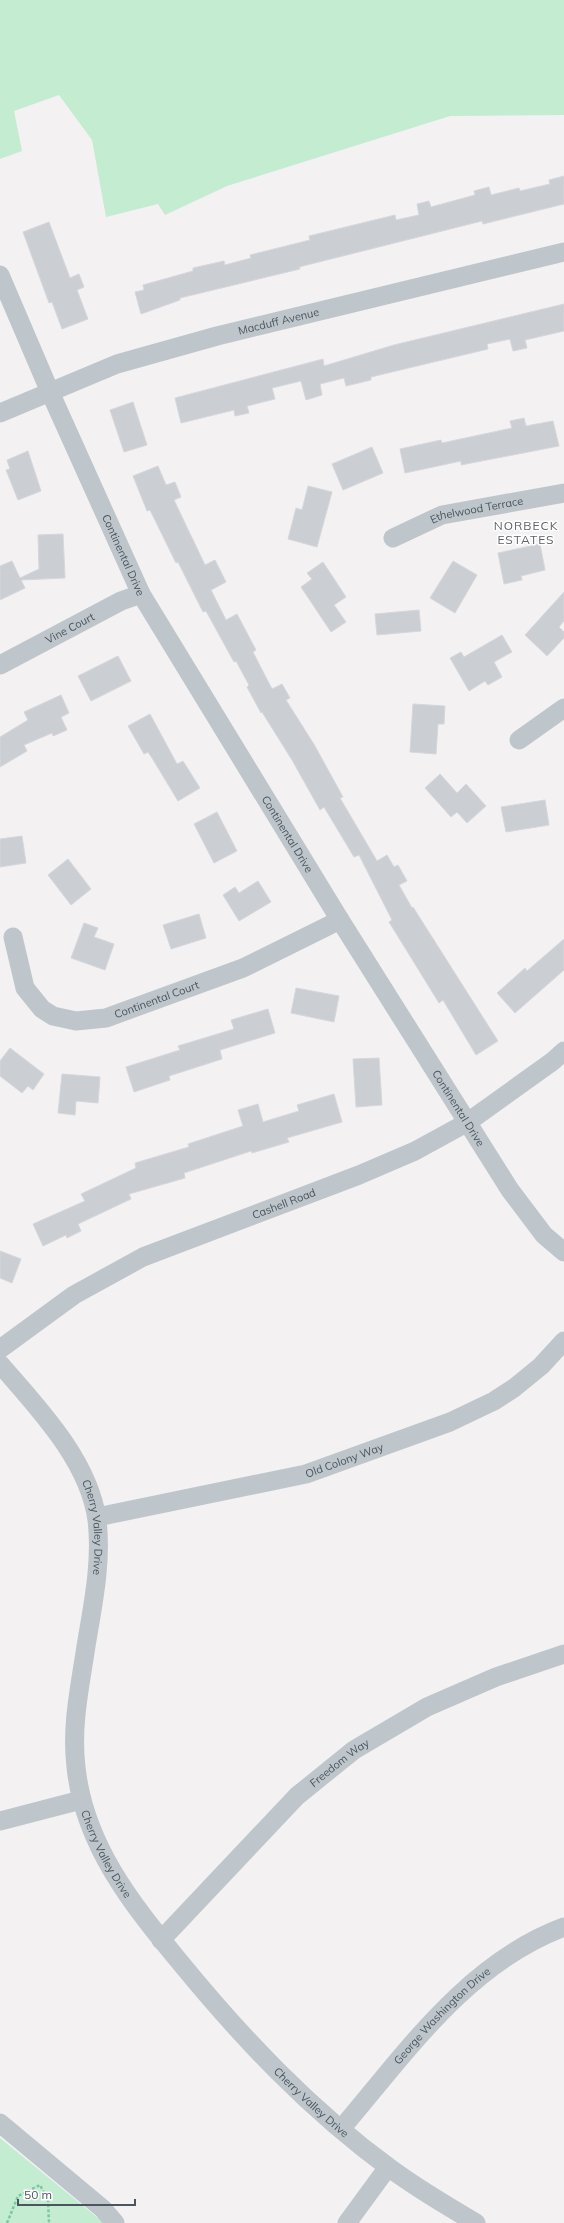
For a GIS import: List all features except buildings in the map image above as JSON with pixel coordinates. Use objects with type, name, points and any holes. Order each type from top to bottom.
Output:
[{"type":"street","name":"Macduff Avenue","points":[[0,412],[117,364],[217,336],[564,252]]},
{"type":"street","name":"Continental Drive","points":[[0,275],[50,392],[141,594],[340,920],[510,1190],[544,1235],[564,1252]]},
{"type":"street","name":"Ethelwood Terrace","points":[[392,538],[442,516],[564,493]]},
{"type":"street","name":"Vine Court","points":[[0,665],[121,601],[141,594]]},
{"type":"street","points":[[519,740],[564,708]]},
{"type":"street","name":"Continental Court","points":[[13,937],[25,988],[42,1009],[53,1016],[76,1021],[106,1018],[243,968],[340,920]]},
{"type":"street","name":"Cashell Road","points":[[0,1350],[74,1295],[143,1257],[359,1175],[415,1151],[468,1122],[553,1061],[564,1051]]},
{"type":"street","name":"Old Colony Way","points":[[97,1517],[306,1474],[450,1422],[494,1401],[514,1388],[541,1366],[564,1341]]},
{"type":"street","name":"Cherry Valley Drive","points":[[0,1364],[51,1424],[69,1450],[87,1486],[97,1517],[99,1551],[96,1586],[74,1730],[76,1767],[81,1800],[92,1836],[108,1865],[128,1896],[161,1940],[249,2043],[341,2129],[388,2167],[420,2190],[476,2223]]},
{"type":"street","name":"Freedom Way","points":[[161,1940],[297,1796],[354,1750],[427,1707],[496,1677],[564,1654]]},
{"type":"street","points":[[0,1821],[81,1800]]},
{"type":"street","name":"George Washington Drive","points":[[341,2129],[437,2017],[460,1994],[492,1966],[524,1946],[564,1927]]},
{"type":"street","points":[[0,2123],[102,2209],[115,2223]]},
{"type":"street","points":[[347,2223],[388,2167]]},
{"type":"path","points":[[8,2223],[18,2196],[40,2185],[48,2200],[49,2223]]},
{"type":"green space","points":[[0,0],[564,0],[564,115],[450,116],[227,186],[165,215],[158,204],[106,217],[92,140],[59,95],[14,111],[22,151],[0,159]]},
{"type":"green space","points":[[0,2138],[104,2223],[0,2223]]},
{"type":"district","name":"NORBECK ESTATES","points":[[526,532]]}]
